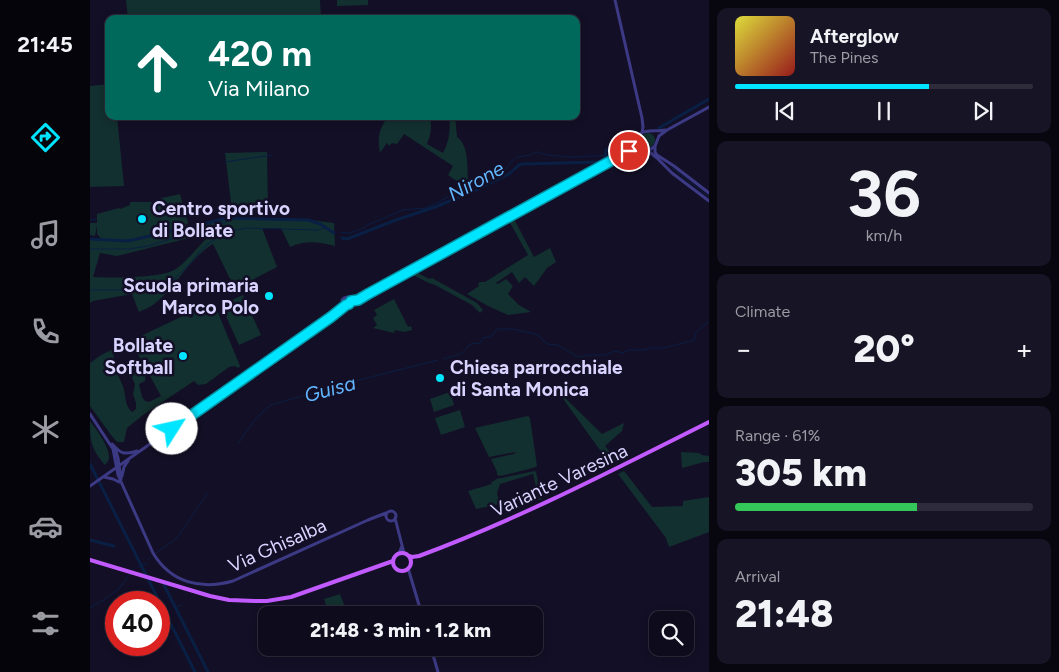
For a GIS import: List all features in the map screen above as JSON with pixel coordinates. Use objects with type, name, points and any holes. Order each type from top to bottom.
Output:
[{"type":"main road","name":"Variante Varesina","points":[[409,556],[419,556],[544,504],[709,422]]},
{"type":"main road","points":[[90,560],[210,596],[229,600],[267,601],[290,597],[384,564],[393,560],[398,553],[404,553],[409,556],[411,563]]},
{"type":"main road","name":"Variante Varesina","points":[[403,571],[419,556]]},
{"type":"main road","points":[[393,560],[394,566]]},
{"type":"main road","points":[[384,564],[394,566],[403,571]]},
{"type":"street","points":[[616,0],[643,126],[642,133],[629,151]]},
{"type":"street","points":[[642,133],[666,130],[709,107]]},
{"type":"street","points":[[642,118],[649,131],[655,135],[657,141]]},
{"type":"street","points":[[666,130],[659,136],[655,146],[657,155],[709,193]]},
{"type":"street","points":[[638,140],[639,144],[672,173],[709,201]]},
{"type":"street","points":[[344,304],[349,304],[350,300],[379,288],[629,151],[639,148],[651,149],[655,146]]},
{"type":"street","points":[[90,486],[342,309],[344,304],[342,300],[346,296],[350,300]]},
{"type":"street","points":[[90,414],[113,449],[118,467]]},
{"type":"street","points":[[106,438],[113,446],[125,454],[142,450]]},
{"type":"street","points":[[106,438],[111,448],[114,462],[109,473]]},
{"type":"street","points":[[113,446],[117,454],[118,467]]},
{"type":"street","points":[[103,477],[113,478],[122,483],[124,467],[129,459]]},
{"type":"street","name":"Via Ghisalba","points":[[118,467],[122,483],[158,562],[171,573],[194,584],[215,584],[233,581],[386,513]]},
{"type":"street","points":[[399,532],[388,520],[386,513],[389,511],[395,514],[404,553]]},
{"type":"street","name":"Via Ghisalba","points":[[375,518],[382,517],[388,520]]},
{"type":"street","points":[[388,520],[395,518]]},
{"type":"street","points":[[398,553],[402,546]]},
{"type":"street","points":[[408,568],[419,606]]},
{"type":"street","points":[[403,571],[411,577]]},
{"type":"street","points":[[433,656],[438,672]]},
{"type":"green space","points":[[126,0],[320,0],[321,15],[128,15]]},
{"type":"green space","points":[[337,0],[368,0],[368,5],[337,6]]},
{"type":"green space","points":[[105,84],[105,120],[117,120],[124,186],[90,187],[90,86]]},
{"type":"green space","points":[[386,120],[431,120],[431,130],[427,144],[443,153],[449,135],[449,120],[455,120],[457,137],[464,145],[468,179],[461,184],[448,175],[453,166],[404,134],[397,144],[392,143],[389,146],[387,143],[380,153],[380,133]]},
{"type":"green space","points":[[645,133],[651,133],[655,140],[651,147],[645,147],[641,143],[641,137]]},
{"type":"green space","points":[[267,152],[268,211],[232,211],[225,153]]},
{"type":"green space","points":[[180,194],[188,223],[185,225],[191,226],[228,217],[303,219],[334,223],[335,246],[312,242],[290,247],[281,228],[262,228],[277,267],[235,289],[213,244],[191,263],[159,300],[144,310],[139,312],[132,294],[90,303],[90,238],[99,239],[100,237],[97,234],[97,225],[95,236],[90,235],[90,223],[97,223],[97,214],[120,209],[130,205],[130,202],[154,202]],"holes":[[[209,233],[210,237],[180,266],[172,271],[145,276],[93,277],[100,253],[117,256]]]},
{"type":"green space","points":[[514,219],[534,257],[550,248],[556,262],[547,268],[534,286],[525,277],[519,283],[512,272],[496,283],[498,284],[506,279],[513,286],[508,294],[519,305],[531,312],[508,315],[467,294],[479,286],[480,282],[485,282],[528,255],[509,221]]},
{"type":"green space","points":[[416,272],[429,279],[432,278],[477,303],[483,310],[480,313],[472,305],[411,274]]},
{"type":"green space","points":[[243,295],[261,335],[239,345],[221,305]]},
{"type":"green space","points":[[394,299],[408,327],[411,326],[412,330],[404,332],[395,330],[394,333],[373,328],[377,325],[373,318],[377,315],[374,310]]},
{"type":"green space","points":[[214,303],[240,366],[239,368],[229,367],[206,384],[198,385],[194,381],[143,415],[127,428],[124,442],[117,442],[90,406],[90,363],[101,355],[187,314],[190,318],[193,317],[191,312]],"holes":[[[131,345],[134,347],[161,396],[149,402],[145,401],[139,384],[145,381],[146,374],[141,372],[134,373],[132,378],[135,384],[133,394],[136,409],[132,412],[127,405],[124,388],[118,375],[113,355]]]},
{"type":"green space","points":[[556,389],[602,434],[624,423],[622,431],[605,446],[617,461],[610,464]]},
{"type":"green space","points":[[450,392],[454,405],[434,412],[430,399]]},
{"type":"green space","points":[[460,410],[465,427],[441,435],[435,418]]},
{"type":"green space","points":[[528,416],[530,418],[537,466],[500,476],[497,475],[491,459],[516,452],[489,457],[475,428]]},
{"type":"green space","points":[[90,421],[102,438],[109,454],[105,465],[92,444]]},
{"type":"green space","points":[[681,452],[699,453],[709,456],[709,462],[682,468]]},
{"type":"green space","points":[[535,471],[542,499],[539,500],[533,474],[500,484],[497,493],[500,504],[476,509],[468,491],[492,484],[491,482],[496,479]]},
{"type":"green space","points":[[624,471],[652,507],[683,506],[683,501],[709,497],[709,532],[669,547],[666,538],[618,474]]},
{"type":"green space","points":[[340,594],[345,606],[326,606],[324,599]]},
{"type":"waterway","points":[[659,128],[709,99]]},
{"type":"waterway","points":[[342,238],[347,239],[474,191],[509,174],[519,165],[599,162],[605,158],[606,150],[620,149],[632,142]]},
{"type":"waterway","name":"Nirone","points":[[341,232],[350,233],[364,228],[402,210],[426,208],[498,174],[507,168],[517,157],[531,155],[535,152],[570,157],[616,155]]},
{"type":"waterway","name":"Nirone","points":[[225,162],[272,155]]},
{"type":"waterway","name":"Nirone","points":[[672,168],[709,197]]},
{"type":"waterway","points":[[90,239],[128,241],[228,218],[308,220],[320,224],[334,233]]},
{"type":"waterway","points":[[90,249],[129,249],[148,246],[236,218]]},
{"type":"waterway","name":"Nirone","points":[[90,220],[96,219]]},
{"type":"waterway","points":[[90,290],[155,288],[174,279],[205,246],[225,233],[245,228],[317,230],[326,228]]},
{"type":"waterway","name":"Guisa","points":[[443,359],[459,354],[470,344],[480,343],[483,338],[491,337],[498,329],[512,329],[538,335],[547,344],[558,345],[576,356],[583,357],[587,355],[605,355],[615,351],[622,353],[628,350],[664,348],[694,340],[695,333],[709,321]]},
{"type":"waterway","name":"Guisa","points":[[238,444],[257,418],[271,405],[438,360]]},
{"type":"waterway","name":"Guisa","points":[[90,464],[195,672]]},
{"type":"waterway","name":"Guisa","points":[[156,553],[176,539],[207,494]]},
{"type":"waterway","points":[[90,540],[114,546]]},
{"type":"waterway","name":"Guisa","points":[[138,567],[147,563]]},
{"type":"waterway","name":"Guisa","points":[[90,608],[119,589],[134,569]]},
{"type":"waterway","points":[[164,585],[208,672]]},
{"type":"waterway","points":[[176,607],[181,605]]},
{"type":"place","name":"Centro sportivo di Bollate","points":[[142,219]]},
{"type":"place","name":"Scuola primaria Marco Polo","points":[[269,296]]},
{"type":"place","name":"Bollate Softball","points":[[183,356]]},
{"type":"place","name":"Chiesa parrocchiale di Santa Monica","points":[[440,378]]},
{"type":"route","points":[[172,429],[351,301],[358,300],[629,151]]}]
